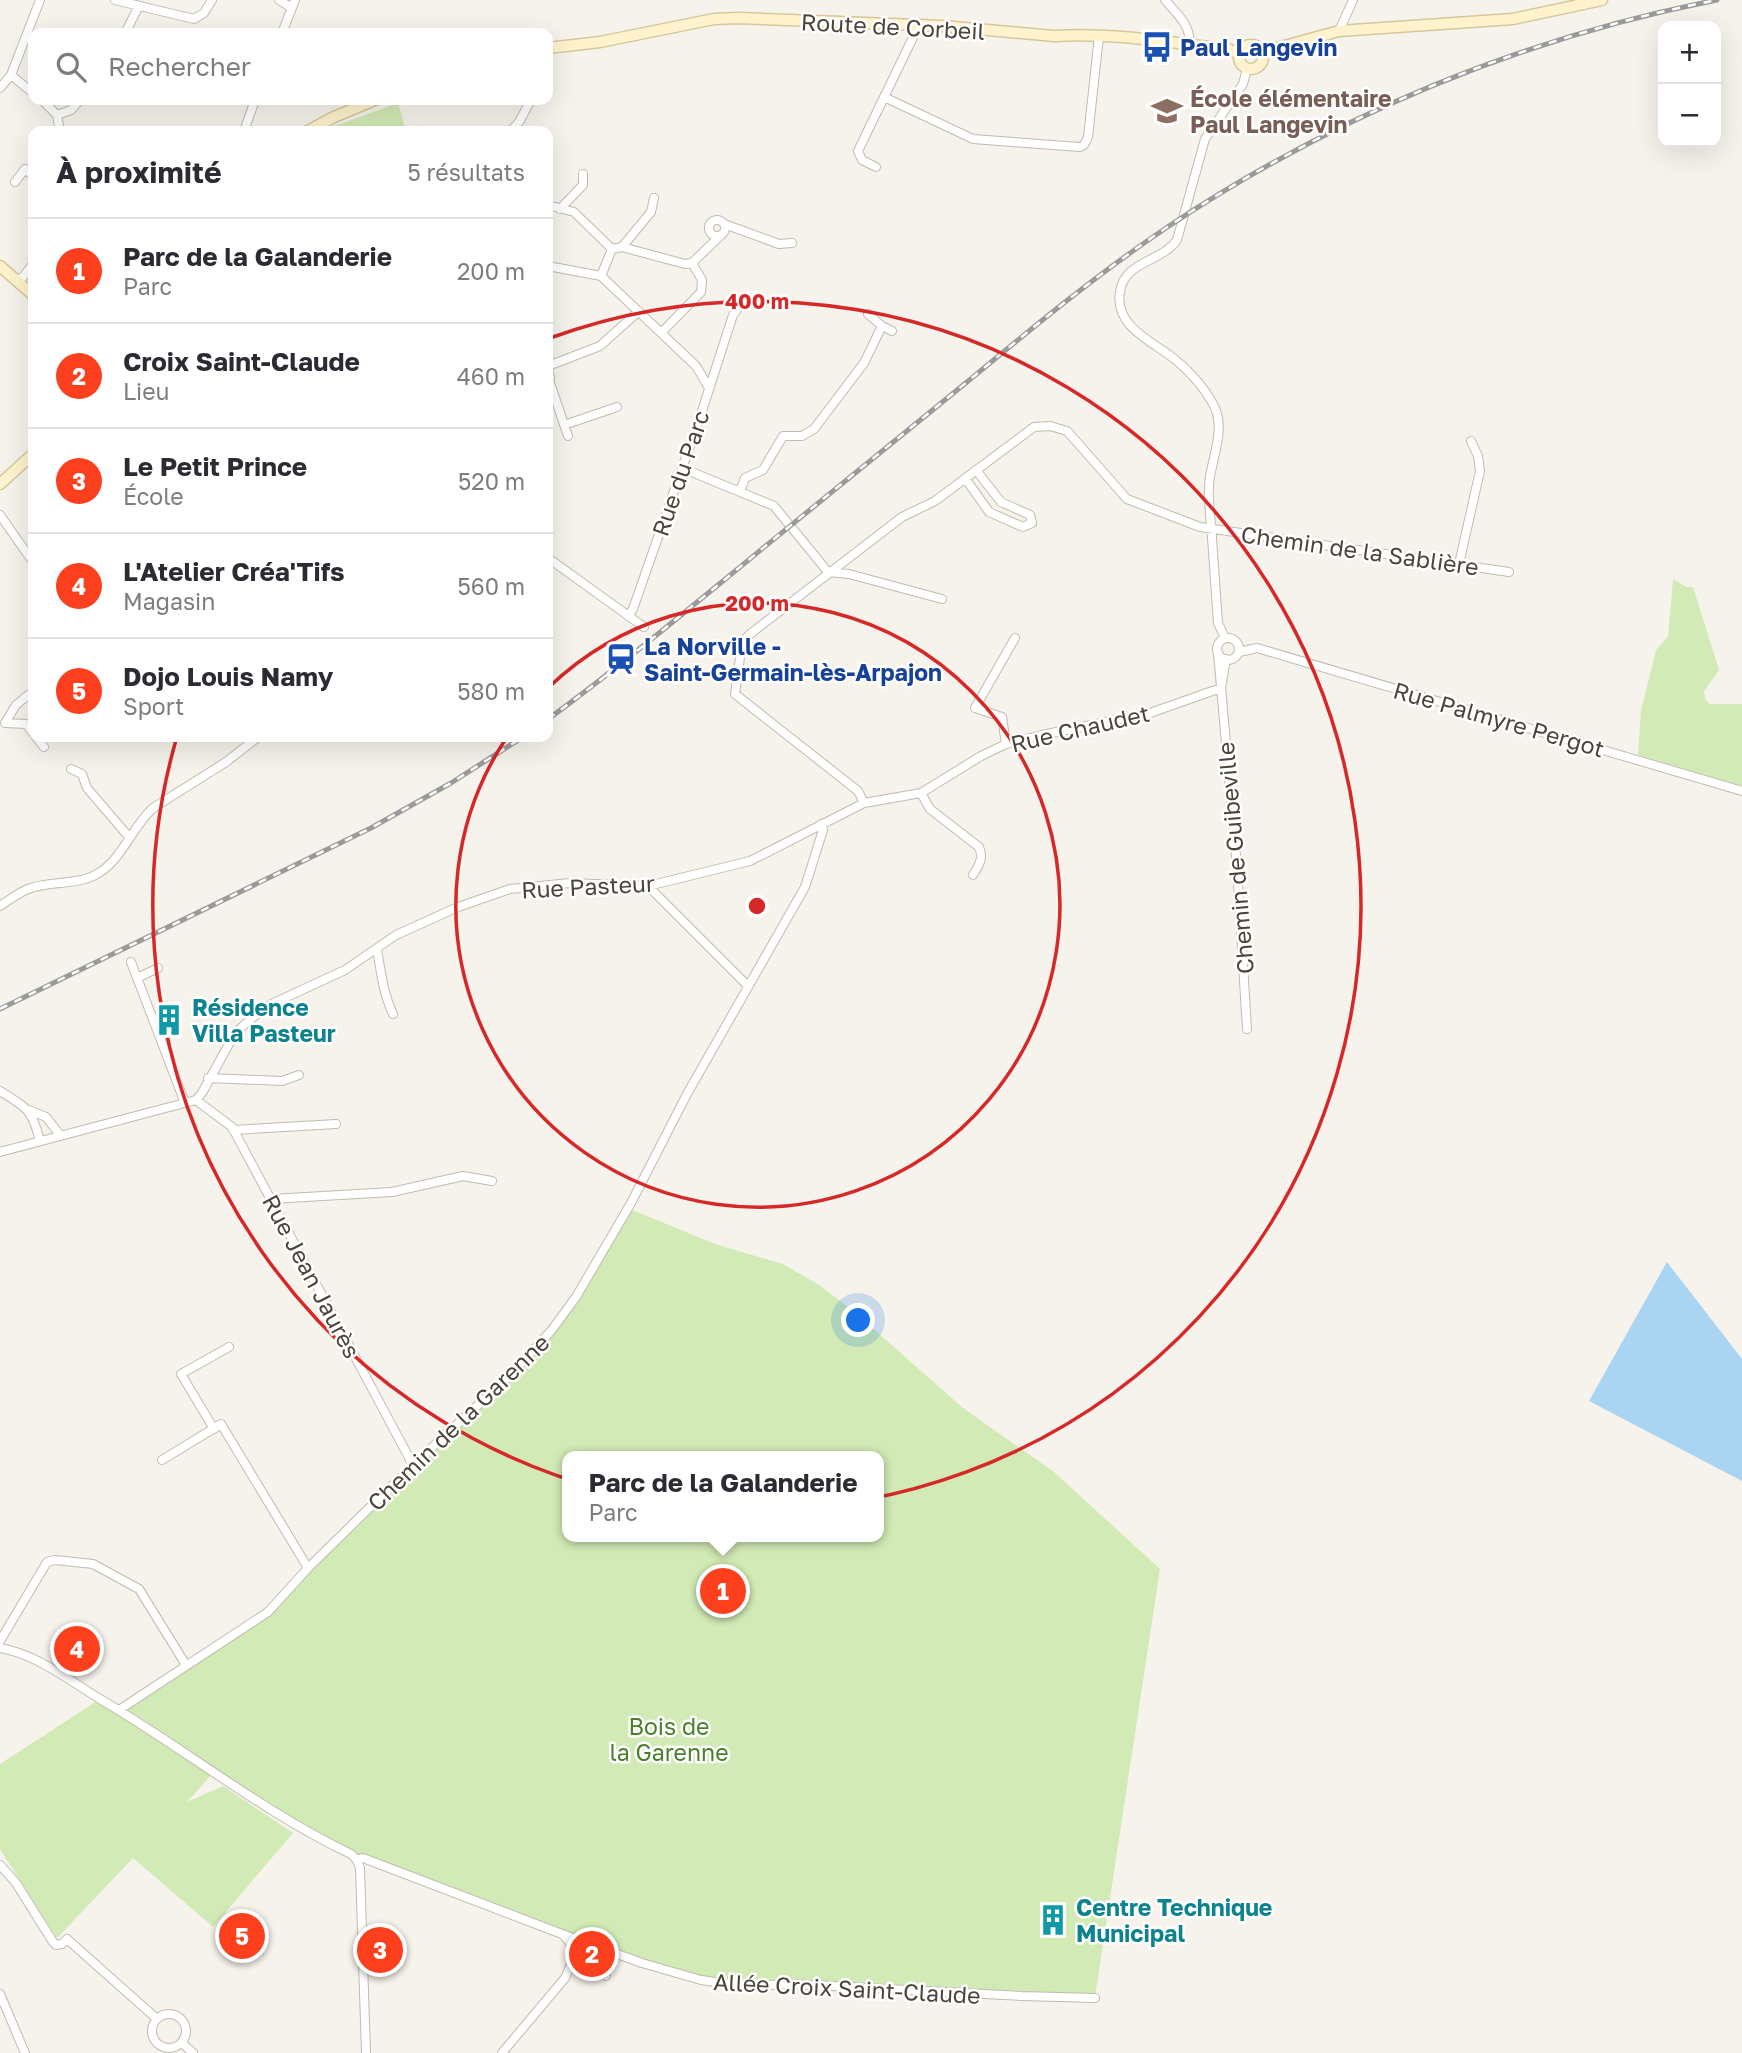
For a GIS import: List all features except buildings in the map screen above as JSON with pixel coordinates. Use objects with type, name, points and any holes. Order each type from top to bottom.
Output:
[{"type":"main road","points":[[1263,52],[1339,31],[1513,19],[1602,0]]},
{"type":"main road","name":"Route de Corbeil","points":[[553,47],[600,42],[726,19],[919,25],[1054,36],[1143,38],[1228,49],[1240,54]]},
{"type":"main road","points":[[1251,45],[1263,52],[1259,67],[1247,69],[1240,61],[1244,47],[1251,45]]},
{"type":"main road","points":[[317,126],[363,105]]},
{"type":"main road","points":[[0,266],[28,291]]},
{"type":"main road","points":[[0,484],[28,459]]},
{"type":"street","points":[[29,28],[40,0]]},
{"type":"street","points":[[115,0],[139,6],[159,5],[194,19],[204,13],[212,0]]},
{"type":"street","points":[[279,0],[294,4],[284,28]]},
{"type":"street","points":[[1165,0],[1185,23],[1190,37],[1189,45]]},
{"type":"street","points":[[1339,31],[1353,0]]},
{"type":"street","points":[[128,28],[139,6]]},
{"type":"street","points":[[876,167],[862,160],[858,151],[919,25]]},
{"type":"street","points":[[0,88],[11,75],[28,30]]},
{"type":"street","points":[[884,97],[973,139],[1080,147],[1088,137],[1099,36]]},
{"type":"street","points":[[1225,638],[1218,623],[1209,484],[1219,427],[1216,410],[1207,394],[1180,363],[1129,324],[1120,306],[1119,290],[1133,269],[1169,248],[1177,240],[1205,139],[1244,84],[1247,69]]},
{"type":"street","points":[[11,75],[28,89]]},
{"type":"street","points":[[47,105],[57,115],[59,126]]},
{"type":"street","points":[[57,115],[71,110],[76,105]]},
{"type":"street","points":[[245,126],[253,105]]},
{"type":"street","points":[[515,126],[528,105]]},
{"type":"street","points":[[249,114],[250,126]]},
{"type":"street","points":[[15,181],[25,169],[28,172]]},
{"type":"street","points":[[560,209],[583,185],[583,174]]},
{"type":"street","points":[[622,247],[651,212],[654,198]]},
{"type":"street","points":[[553,207],[574,212],[612,249]]},
{"type":"street","points":[[721,235],[715,236],[711,233],[710,224],[717,220],[724,225],[779,244],[792,243]]},
{"type":"street","points":[[612,249],[622,247],[685,264],[692,263],[721,235],[725,230],[724,225]]},
{"type":"street","points":[[553,267],[601,276],[612,249]]},
{"type":"street","points":[[661,332],[701,292],[702,280],[692,263]]},
{"type":"street","points":[[17,281],[28,270]]},
{"type":"street","name":"Rue du Parc","points":[[601,276],[696,366],[709,388],[633,609],[628,616]]},
{"type":"street","points":[[709,388],[733,315],[739,307]]},
{"type":"street","points":[[553,364],[600,346],[639,311]]},
{"type":"street","points":[[869,314],[892,331]]},
{"type":"street","points":[[740,491],[745,478],[763,470],[783,436],[802,436],[814,429],[864,363],[882,326]]},
{"type":"street","points":[[553,395],[568,436]]},
{"type":"street","points":[[564,425],[617,407]]},
{"type":"street","name":"Chemin de la Sablière","points":[[864,803],[858,791],[735,694],[740,654],[745,639],[902,517],[935,501],[1034,427],[1058,428],[1073,436],[1128,499],[1200,527],[1509,572]]},
{"type":"street","points":[[1459,564],[1480,471],[1478,456],[1471,441]]},
{"type":"street","points":[[682,468],[774,506],[828,572],[849,574],[942,599]]},
{"type":"street","points":[[965,478],[989,512],[1023,527],[1032,523],[1030,515],[996,498],[976,470]]},
{"type":"street","points":[[0,515],[28,555]]},
{"type":"street","points":[[553,562],[643,627]]},
{"type":"street","points":[[1006,744],[1002,717],[975,708],[1015,638]]},
{"type":"street","points":[[1218,653],[1226,659],[1233,659],[1239,652],[1237,642],[1232,638],[1225,638],[1219,643],[1218,653],[1221,688]]},
{"type":"street","name":"Rue Palmyre Pergot","points":[[1237,642],[1742,791]]},
{"type":"street","name":"Rue Palmyre Pergot","points":[[1239,652],[1257,648]]},
{"type":"street","points":[[1221,688],[1226,659]]},
{"type":"street","name":"Rue Chaudet","points":[[864,803],[920,793],[981,755],[1006,744],[1150,713],[1221,688]]},
{"type":"street","name":"Chemin de Guibeville","points":[[1221,688],[1238,879],[1247,1029]]},
{"type":"street","points":[[28,695],[16,705],[5,723],[26,724],[28,726]]},
{"type":"street","points":[[40,742],[44,747]]},
{"type":"street","points":[[0,906],[29,889],[85,880],[96,875],[108,867],[144,816],[153,808],[226,762],[252,742]]},
{"type":"street","points":[[71,769],[82,774],[87,788],[129,837]]},
{"type":"street","points":[[920,793],[930,809],[979,847],[981,862],[973,875]]},
{"type":"street","name":"Rue Pasteur","points":[[195,1100],[202,1093],[235,1032],[265,1007],[345,970],[396,935],[458,907],[510,889],[570,883],[648,886],[750,861],[864,803]]},
{"type":"street","name":"Chemin de la Garenne","points":[[119,1710],[268,1612],[308,1568],[504,1381],[551,1331],[576,1297],[628,1207],[805,887],[823,830],[821,824]]},
{"type":"street","points":[[648,886],[748,986]]},
{"type":"street","points":[[377,948],[382,988],[393,1014]]},
{"type":"street","points":[[131,962],[185,1103]]},
{"type":"street","points":[[137,978],[158,968]]},
{"type":"street","points":[[208,1078],[282,1081],[299,1075]]},
{"type":"street","points":[[0,1091],[34,1117],[40,1141]]},
{"type":"street","points":[[0,1152],[195,1100]]},
{"type":"street","name":"Rue Jean Jaurès","points":[[195,1100],[233,1130],[413,1465]]},
{"type":"street","points":[[26,1109],[46,1117],[60,1135]]},
{"type":"street","points":[[233,1130],[335,1124]]},
{"type":"street","points":[[271,1199],[391,1192],[463,1176],[492,1181]]},
{"type":"street","points":[[214,1429],[181,1374],[229,1347]]},
{"type":"street","points":[[162,1460],[221,1424],[308,1568]]},
{"type":"street","points":[[0,1641],[47,1562],[55,1560],[93,1564],[139,1589],[186,1665]]},
{"type":"street","points":[[0,1648],[29,1657],[119,1710]]},
{"type":"street","name":"Allée Croix Saint-Claude","points":[[119,1710],[302,1828],[351,1854],[357,1860],[363,1858],[562,1934],[675,1973],[733,1985],[792,1984],[1095,1998]]},
{"type":"street","points":[[357,1860],[360,1868],[366,2053]]},
{"type":"street","points":[[0,1865],[16,1883],[52,1942],[57,1945],[67,1939],[157,2019]]},
{"type":"street","points":[[562,1934],[606,1976]]},
{"type":"street","points":[[502,2053],[565,1978],[577,1951]]},
{"type":"street","points":[[0,1994],[25,2053]]},
{"type":"street","points":[[169,2014],[181,2018],[187,2032],[182,2043],[170,2049],[158,2044],[152,2034],[157,2019],[169,2014]]},
{"type":"street","points":[[182,2043],[193,2053]]},
{"type":"green space","points":[[399,105],[405,126],[335,126]]},
{"type":"green space","points":[[1673,579],[1686,587],[1693,587],[1719,670],[1704,691],[1705,699],[1709,704],[1742,704],[1742,786],[1638,755],[1641,710],[1656,650],[1668,637]]},
{"type":"green space","name":"Bois de la Garenne","points":[[630,1209],[715,1244],[783,1264],[819,1285],[852,1310],[963,1408],[1054,1472],[1160,1569],[1095,1997],[751,1986],[675,1973],[351,1854],[214,1772],[187,1802],[223,1786],[293,1833],[213,1927],[133,1858],[57,1938],[0,1849],[0,1764],[100,1699],[120,1710],[269,1613],[309,1568],[552,1331]]},
{"type":"water","points":[[1667,1262],[1742,1359],[1742,1481],[1589,1401]]},
{"type":"railway","points":[[553,715],[636,652],[1064,303],[1114,264],[1229,188],[1362,117],[1500,60],[1644,16],[1717,0]]},
{"type":"railway","points":[[0,1009],[371,828],[451,783],[515,742]]},
{"type":"place","name":"Paul Langevin","points":[[1157,47]]},
{"type":"place","name":"École élémentaire Paul Langevin","points":[[1167,111]]},
{"type":"place","name":"La Norville - Saint-Germain-lès-Arpajon","points":[[621,659]]},
{"type":"place","name":"Résidence Villa Pasteur","points":[[169,1020]]},
{"type":"place","name":"Parc de la Galanderie","points":[[723,1591]]},
{"type":"place","name":"L'Atelier Créa'Tifs","points":[[77,1649]]},
{"type":"place","name":"Centre Technique Municipal","points":[[1053,1920]]},
{"type":"place","name":"Dojo Louis Namy","points":[[242,1936]]},
{"type":"place","name":"Le Petit Prince","points":[[380,1950]]},
{"type":"place","name":"Croix Saint-Claude","points":[[592,1954]]}]
